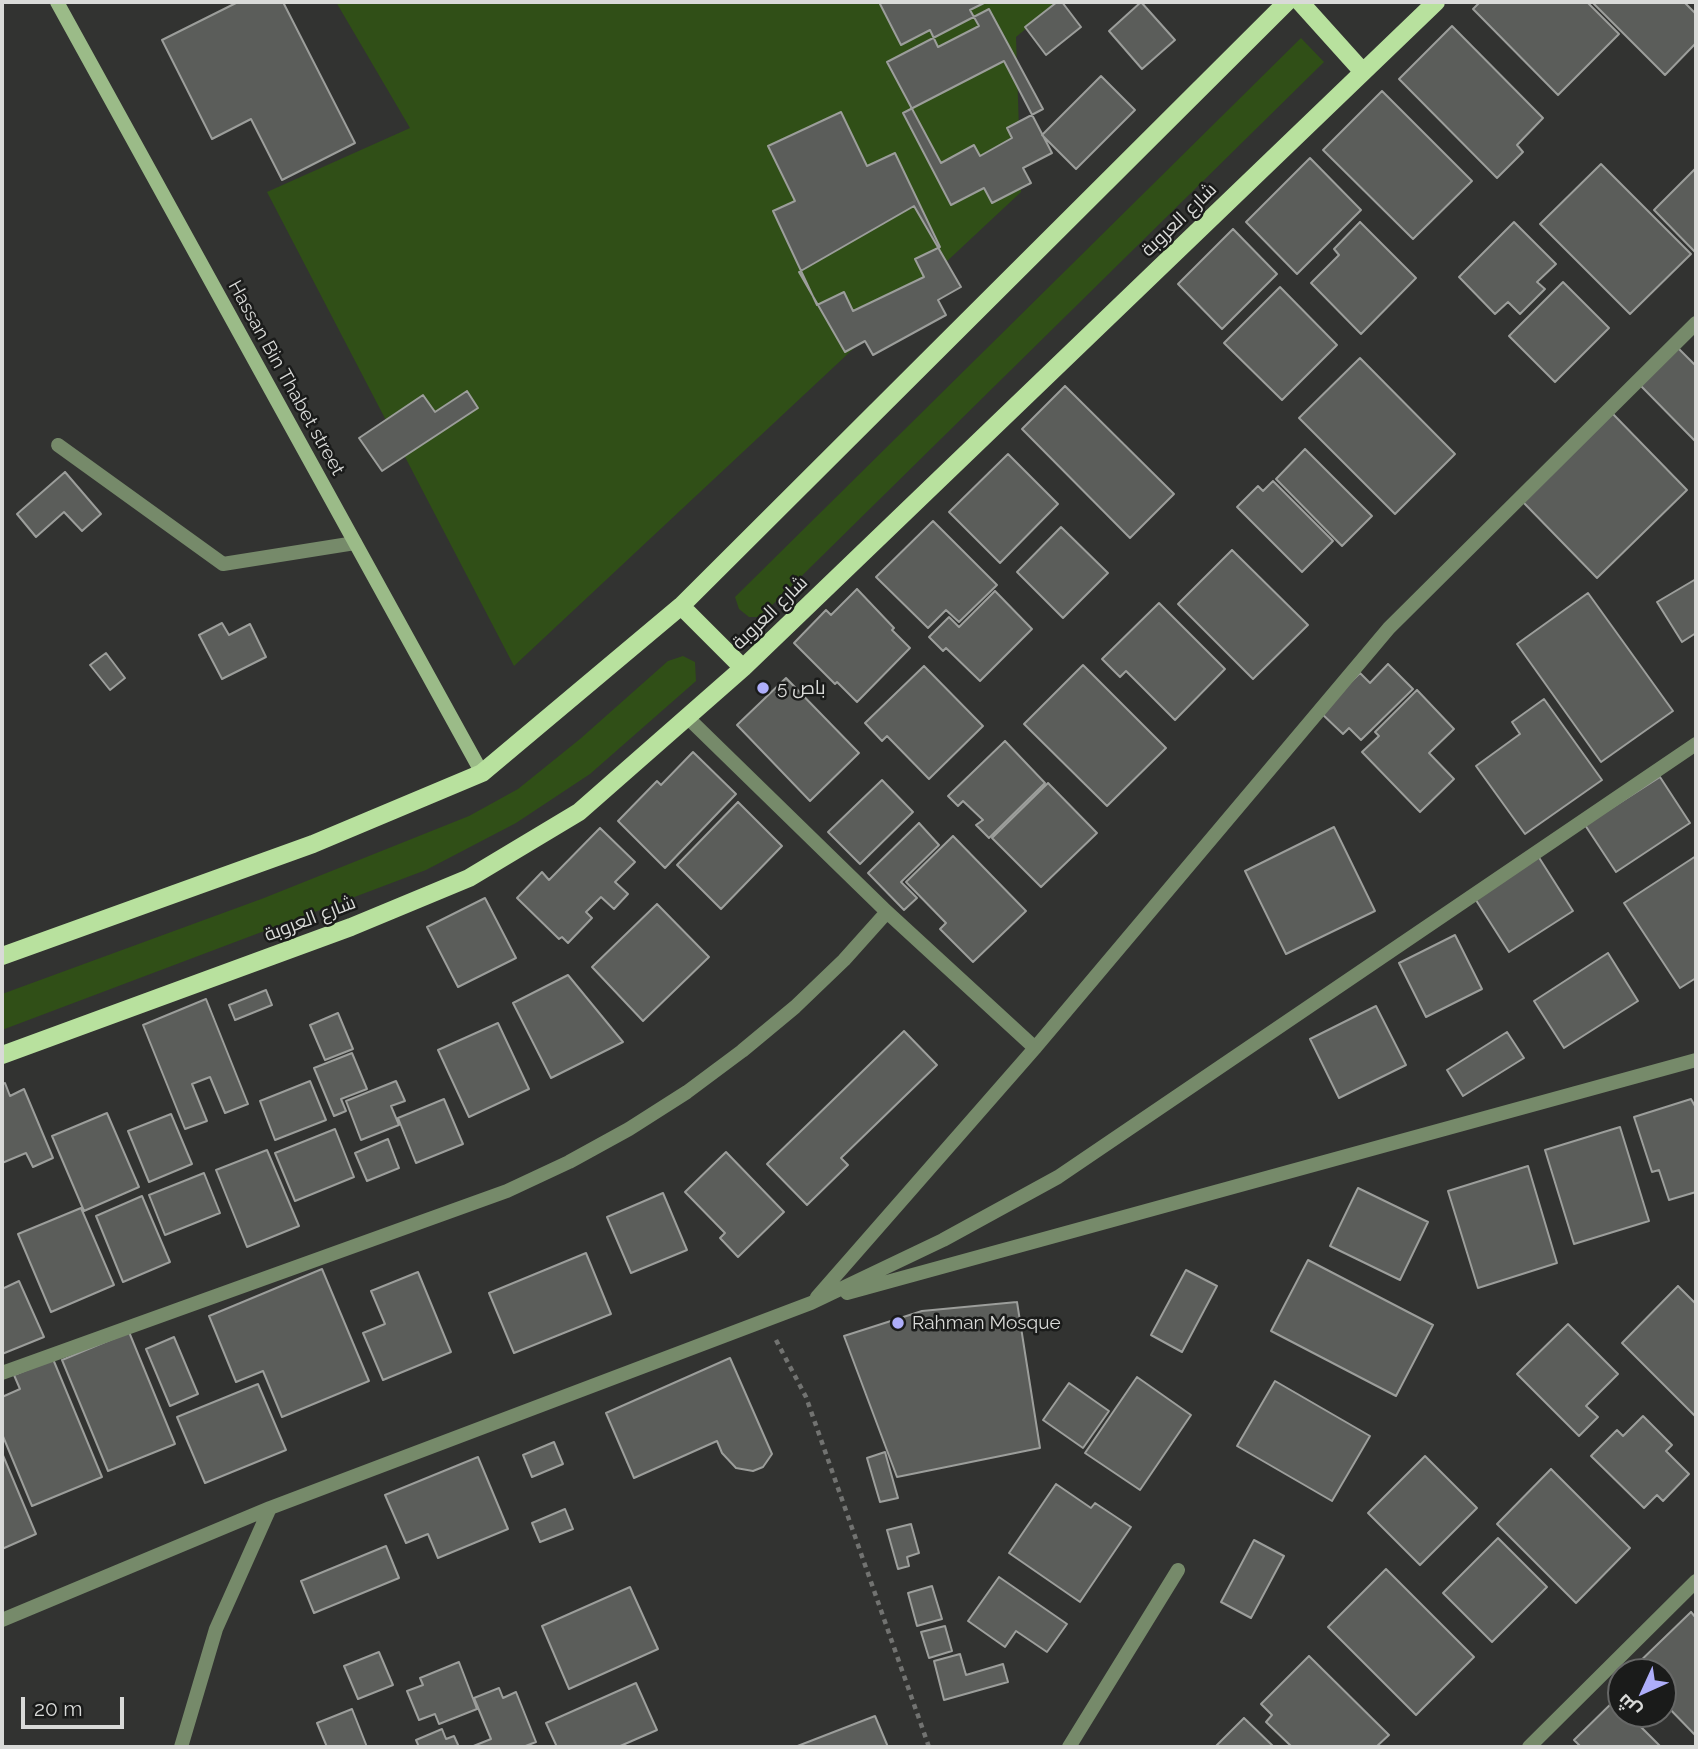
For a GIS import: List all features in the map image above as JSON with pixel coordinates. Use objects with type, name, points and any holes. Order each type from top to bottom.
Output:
[{"type":"main road","points":[[2,956],[313,844],[482,773],[681,606],[1287,2]]},
{"type":"main road","points":[[1300,2],[1363,72]]},
{"type":"main road","name":"شارع العروبة","points":[[2,1055],[351,927],[469,878],[579,812],[743,667],[1436,2]]},
{"type":"main road","points":[[681,606],[743,667]]},
{"type":"street","name":"Hassan Bin Thabet street","points":[[57,2],[482,773]]},
{"type":"street","points":[[811,1303],[1035,1048],[1389,628],[1696,323]]},
{"type":"street","points":[[58,445],[223,564],[355,543]]},
{"type":"street","points":[[687,717],[887,912],[1035,1048]]},
{"type":"street","points":[[2,1620],[270,1508],[811,1303],[943,1240],[1058,1177],[1696,744]]},
{"type":"street","points":[[2,1373],[507,1191],[569,1162],[629,1129],[742,1052],[824,979],[887,912]]},
{"type":"street","points":[[811,1303],[1696,1060]]},
{"type":"street","points":[[181,1747],[216,1629],[270,1508]]},
{"type":"street","points":[[1069,1747],[1178,1570]]},
{"type":"street","points":[[1530,1747],[1696,1581]]},
{"type":"path","points":[[765,1321],[806,1397],[929,1747]]},
{"type":"green space","points":[[336,2],[1058,2],[1016,37],[1021,192],[514,666],[267,192],[410,128]]},
{"type":"green space","points":[[1301,38],[1324,62],[760,617],[749,617],[739,609],[735,597]]},
{"type":"green space","points":[[683,656],[695,662],[696,681],[590,774],[516,823],[426,870],[2,1030],[2,994],[264,898],[469,816],[518,789],[580,739],[668,661]]},
{"type":"building","points":[[238,2],[283,2],[355,143],[282,180],[251,119],[212,139],[162,40]]},
{"type":"building","points":[[879,2],[986,2],[970,10],[979,26],[938,47],[930,30],[901,45]]},
{"type":"building","points":[[1057,2],[1062,2],[1081,27],[1046,55],[1025,27]]},
{"type":"building","points":[[1141,2],[1175,40],[1142,69],[1109,31]]},
{"type":"building","points":[[1480,2],[1587,2],[1619,34],[1558,95],[1473,9]]},
{"type":"building","points":[[1592,2],[1684,2],[1696,14],[1696,43],[1665,75]]},
{"type":"building","points":[[989,9],[1043,109],[1007,128],[1012,138],[980,156],[974,145],[941,163],[887,62]]},
{"type":"building","points":[[1452,26],[1543,118],[1517,145],[1523,152],[1497,178],[1399,79]]},
{"type":"building","points":[[1004,61],[1052,153],[1023,168],[1031,183],[992,203],[984,188],[951,205],[903,113]]},
{"type":"building","points":[[1101,76],[1135,110],[1076,169],[1042,135]]},
{"type":"building","points":[[1382,91],[1472,181],[1413,239],[1323,150]]},
{"type":"building","points":[[841,112],[867,166],[895,153],[940,247],[915,259],[924,277],[853,311],[844,292],[817,305],[773,211],[795,201],[768,146]]},
{"type":"building","points":[[1310,158],[1361,210],[1297,274],[1246,222]]},
{"type":"building","points":[[1601,164],[1691,254],[1630,314],[1540,224]]},
{"type":"building","points":[[1696,168],[1696,253],[1654,210]]},
{"type":"building","points":[[914,206],[961,287],[938,300],[946,315],[873,355],[865,341],[845,352],[799,272]]},
{"type":"building","points":[[1360,222],[1416,278],[1361,334],[1311,283],[1339,255],[1334,249]]},
{"type":"building","points":[[1514,222],[1556,264],[1537,282],[1545,289],[1520,314],[1508,302],[1495,314],[1459,277]]},
{"type":"building","points":[[1233,229],[1277,274],[1222,329],[1178,284]]},
{"type":"building","points":[[1563,282],[1609,328],[1555,382],[1509,336]]},
{"type":"building","points":[[1280,287],[1337,345],[1282,400],[1224,343]]},
{"type":"building","points":[[1677,347],[1696,366],[1696,442],[1639,384]]},
{"type":"building","points":[[1360,358],[1455,454],[1395,514],[1299,418]]},
{"type":"building","points":[[1065,386],[1174,494],[1130,538],[1022,429]]},
{"type":"building","points":[[467,391],[478,408],[382,471],[359,438],[423,395],[435,412]]},
{"type":"building","points":[[1612,413],[1687,490],[1597,578],[1522,501]]},
{"type":"building","points":[[1305,449],[1372,516],[1342,546],[1276,479]]},
{"type":"building","points":[[1008,454],[1058,504],[1000,563],[949,512]]},
{"type":"building","points":[[65,472],[101,514],[82,531],[64,512],[36,537],[17,514]]},
{"type":"building","points":[[1273,481],[1333,541],[1302,572],[1237,507],[1258,486],[1263,491]]},
{"type":"building","points":[[933,521],[997,585],[959,622],[946,610],[928,628],[876,577]]},
{"type":"building","points":[[1061,527],[1108,573],[1063,618],[1017,572]]},
{"type":"building","points":[[1232,550],[1308,625],[1253,679],[1178,604]]},
{"type":"building","points":[[1696,579],[1696,633],[1682,642],[1657,602]]},
{"type":"building","points":[[857,589],[910,648],[857,702],[794,643],[826,610],[831,615]]},
{"type":"building","points":[[995,591],[1032,629],[980,681],[946,648],[943,651],[929,637],[949,617],[959,627]]},
{"type":"building","points":[[1588,593],[1673,711],[1601,762],[1517,644]]},
{"type":"building","points":[[1159,603],[1225,669],[1175,720],[1126,671],[1120,677],[1102,659]]},
{"type":"building","points":[[222,623],[229,635],[250,624],[266,657],[222,679],[199,635]]},
{"type":"building","points":[[106,653],[125,678],[110,690],[90,665]]},
{"type":"building","points":[[1388,664],[1413,689],[1361,740],[1349,728],[1343,734],[1320,712],[1360,673],[1370,683]]},
{"type":"building","points":[[1083,665],[1166,748],[1107,806],[1024,724]]},
{"type":"building","points":[[924,666],[983,726],[929,779],[887,736],[882,741],[865,723]]},
{"type":"building","points":[[786,678],[859,753],[810,801],[737,725]]},
{"type":"building","points":[[1417,690],[1454,729],[1429,753],[1454,779],[1420,812],[1362,752],[1379,736],[1375,732]]},
{"type":"building","points":[[1544,699],[1602,780],[1525,834],[1476,766],[1520,734],[1512,722]]},
{"type":"building","points":[[1005,741],[1045,783],[989,838],[976,825],[983,820],[963,801],[958,806],[948,796]]},
{"type":"building","points":[[693,752],[736,794],[665,868],[618,821],[657,781],[661,785]]},
{"type":"building","points":[[1660,777],[1690,823],[1616,872],[1585,825]]},
{"type":"building","points":[[882,780],[913,812],[860,864],[828,832]]},
{"type":"building","points":[[1048,783],[1097,833],[1041,887],[992,838]]},
{"type":"building","points":[[738,802],[782,846],[721,909],[677,865]]},
{"type":"building","points":[[919,823],[939,845],[901,882],[917,898],[904,910],[868,873]]},
{"type":"building","points":[[1334,827],[1375,911],[1286,954],[1245,871]]},
{"type":"building","points":[[600,828],[635,862],[615,882],[628,894],[614,909],[601,897],[586,912],[592,918],[568,943],[562,937],[559,939],[517,898],[542,872],[549,880]]},
{"type":"building","points":[[953,836],[1026,911],[973,962],[940,929],[946,923],[906,882]]},
{"type":"building","points":[[1538,856],[1573,911],[1509,952],[1474,897]]},
{"type":"building","points":[[1696,856],[1696,978],[1680,988],[1624,903]]},
{"type":"building","points":[[485,898],[516,958],[458,987],[427,927]]},
{"type":"building","points":[[657,904],[709,957],[643,1021],[592,967]]},
{"type":"building","points":[[1455,935],[1482,989],[1426,1017],[1399,963]]},
{"type":"building","points":[[1608,953],[1638,1001],[1564,1048],[1534,1001]]},
{"type":"building","points":[[568,975],[623,1042],[551,1078],[513,1003]]},
{"type":"building","points":[[266,990],[272,1005],[235,1020],[229,1005]]},
{"type":"building","points":[[206,999],[248,1104],[225,1113],[210,1077],[192,1084],[207,1121],[185,1129],[143,1025]]},
{"type":"building","points":[[1376,1006],[1406,1065],[1339,1098],[1310,1039]]},
{"type":"building","points":[[338,1013],[353,1049],[325,1060],[310,1025]]},
{"type":"building","points":[[498,1023],[529,1089],[469,1117],[438,1050]]},
{"type":"building","points":[[904,1031],[937,1065],[841,1158],[848,1165],[807,1205],[767,1164]]},
{"type":"building","points":[[1507,1032],[1524,1058],[1463,1096],[1447,1070]]},
{"type":"building","points":[[352,1053],[367,1089],[341,1099],[346,1111],[334,1116],[314,1068]]},
{"type":"building","points":[[310,1081],[326,1120],[275,1140],[260,1101]]},
{"type":"building","points":[[396,1081],[405,1101],[391,1106],[399,1125],[361,1140],[346,1101]]},
{"type":"building","points":[[5,1083],[10,1096],[24,1089],[53,1158],[33,1167],[26,1153],[2,1163],[2,1084]]},
{"type":"building","points":[[444,1099],[463,1144],[416,1163],[398,1118]]},
{"type":"building","points":[[1691,1099],[1696,1108],[1696,1192],[1669,1200],[1659,1170],[1652,1172],[1634,1117]]},
{"type":"building","points":[[107,1113],[139,1187],[84,1211],[52,1136]]},
{"type":"building","points":[[171,1114],[192,1164],[149,1182],[128,1131]]},
{"type":"building","points":[[1620,1127],[1649,1221],[1574,1244],[1545,1150]]},
{"type":"building","points":[[335,1129],[354,1177],[295,1201],[275,1153]]},
{"type":"building","points":[[388,1139],[399,1168],[367,1181],[355,1153]]},
{"type":"building","points":[[267,1150],[299,1226],[247,1247],[216,1170]]},
{"type":"building","points":[[726,1152],[784,1212],[738,1257],[720,1238],[725,1233],[685,1192]]},
{"type":"building","points":[[1528,1166],[1557,1263],[1478,1288],[1448,1191]]},
{"type":"building","points":[[204,1173],[220,1213],[165,1235],[149,1195]]},
{"type":"building","points":[[1358,1188],[1428,1222],[1400,1280],[1330,1246]]},
{"type":"building","points":[[663,1193],[687,1250],[631,1273],[607,1217]]},
{"type":"building","points":[[142,1196],[170,1262],[123,1282],[96,1216]]},
{"type":"building","points":[[81,1208],[114,1285],[51,1312],[18,1234]]},
{"type":"building","points":[[586,1253],[611,1314],[514,1353],[489,1293]]},
{"type":"building","points":[[1308,1260],[1433,1325],[1396,1396],[1271,1331]]},
{"type":"building","points":[[322,1269],[369,1381],[282,1417],[263,1371],[236,1382],[209,1316]]},
{"type":"building","points":[[1186,1270],[1217,1286],[1182,1352],[1151,1335]]},
{"type":"building","points":[[418,1272],[451,1352],[383,1380],[363,1333],[385,1324],[371,1291]]},
{"type":"building","points":[[19,1281],[44,1337],[2,1354],[2,1289]]},
{"type":"building","points":[[1678,1286],[1696,1304],[1696,1417],[1622,1343]]},
{"type":"building","points":[[1017,1302],[1040,1448],[897,1477],[844,1336],[922,1311]]},
{"type":"building","points":[[1568,1324],[1618,1374],[1586,1406],[1598,1417],[1579,1436],[1517,1374]]},
{"type":"building","points":[[129,1332],[175,1444],[108,1471],[62,1360]]},
{"type":"building","points":[[174,1337],[198,1394],[170,1406],[146,1349]]},
{"type":"building","points":[[730,1358],[772,1454],[763,1467],[753,1471],[736,1468],[722,1453],[717,1441],[634,1478],[606,1413]]},
{"type":"building","points":[[53,1359],[102,1477],[32,1506],[2,1434],[2,1397],[20,1389],[14,1375]]},
{"type":"building","points":[[1137,1377],[1191,1415],[1140,1490],[1085,1453]]},
{"type":"building","points":[[1275,1381],[1370,1436],[1332,1501],[1237,1446]]},
{"type":"building","points":[[1069,1383],[1109,1411],[1083,1448],[1043,1420]]},
{"type":"building","points":[[258,1384],[286,1450],[205,1483],[177,1417]]},
{"type":"building","points":[[1643,1416],[1672,1445],[1666,1451],[1689,1474],[1663,1501],[1657,1495],[1644,1508],[1591,1456],[1617,1430],[1623,1436]]},
{"type":"building","points":[[554,1442],[563,1464],[532,1477],[523,1455]]},
{"type":"building","points":[[885,1452],[898,1498],[880,1502],[867,1458]]},
{"type":"building","points":[[2,1453],[36,1534],[2,1549]]},
{"type":"building","points":[[1425,1456],[1477,1508],[1420,1565],[1368,1513]]},
{"type":"building","points":[[478,1457],[508,1529],[438,1558],[428,1534],[406,1543],[385,1495]]},
{"type":"building","points":[[1551,1469],[1630,1548],[1576,1603],[1497,1524]]},
{"type":"building","points":[[1056,1484],[1091,1508],[1095,1503],[1131,1527],[1080,1602],[1009,1553]]},
{"type":"building","points":[[565,1509],[573,1529],[540,1542],[532,1523]]},
{"type":"building","points":[[911,1524],[919,1553],[907,1557],[909,1566],[898,1569],[887,1530]]},
{"type":"building","points":[[1498,1538],[1547,1587],[1492,1642],[1443,1593]]},
{"type":"building","points":[[1254,1540],[1284,1556],[1251,1618],[1221,1602]]},
{"type":"building","points":[[386,1546],[399,1578],[314,1613],[301,1581]]},
{"type":"building","points":[[1386,1569],[1474,1657],[1416,1715],[1328,1627]]},
{"type":"building","points":[[999,1577],[1067,1624],[1047,1652],[1016,1631],[1005,1647],[968,1621]]},
{"type":"building","points":[[932,1586],[942,1619],[917,1626],[908,1593]]},
{"type":"building","points":[[630,1587],[658,1649],[569,1689],[542,1626]]},
{"type":"building","points":[[1691,1612],[1696,1618],[1696,1736],[1677,1716],[1677,1658],[1643,1658]]},
{"type":"building","points":[[945,1626],[952,1651],[929,1658],[921,1632]]},
{"type":"building","points":[[379,1652],[393,1685],[358,1699],[344,1666]]},
{"type":"building","points":[[960,1654],[966,1675],[1003,1664],[1008,1682],[944,1700],[934,1661]]},
{"type":"building","points":[[1309,1656],[1389,1735],[1376,1747],[1292,1747],[1266,1722],[1272,1715],[1261,1704]]},
{"type":"building","points":[[459,1662],[477,1709],[439,1724],[435,1714],[419,1720],[407,1691],[423,1685],[420,1678]]},
{"type":"building","points":[[636,1683],[657,1730],[618,1747],[557,1747],[546,1723]]},
{"type":"building","points":[[499,1688],[503,1698],[516,1692],[536,1742],[523,1747],[471,1747],[491,1739],[474,1698]]},
{"type":"building","points":[[1607,1708],[1607,1728],[1642,1728],[1661,1747],[1581,1747],[1574,1740]]},
{"type":"building","points":[[352,1709],[367,1747],[327,1747],[317,1723]]},
{"type":"building","points":[[875,1716],[888,1747],[795,1747]]},
{"type":"building","points":[[1244,1718],[1274,1747],[1215,1747]]},
{"type":"building","points":[[442,1729],[446,1739],[454,1736],[459,1747],[419,1747],[416,1740]]},
{"type":"place","name":"باص 5","points":[[763,688]]},
{"type":"place","name":"Rahman Mosque","points":[[898,1323]]}]
